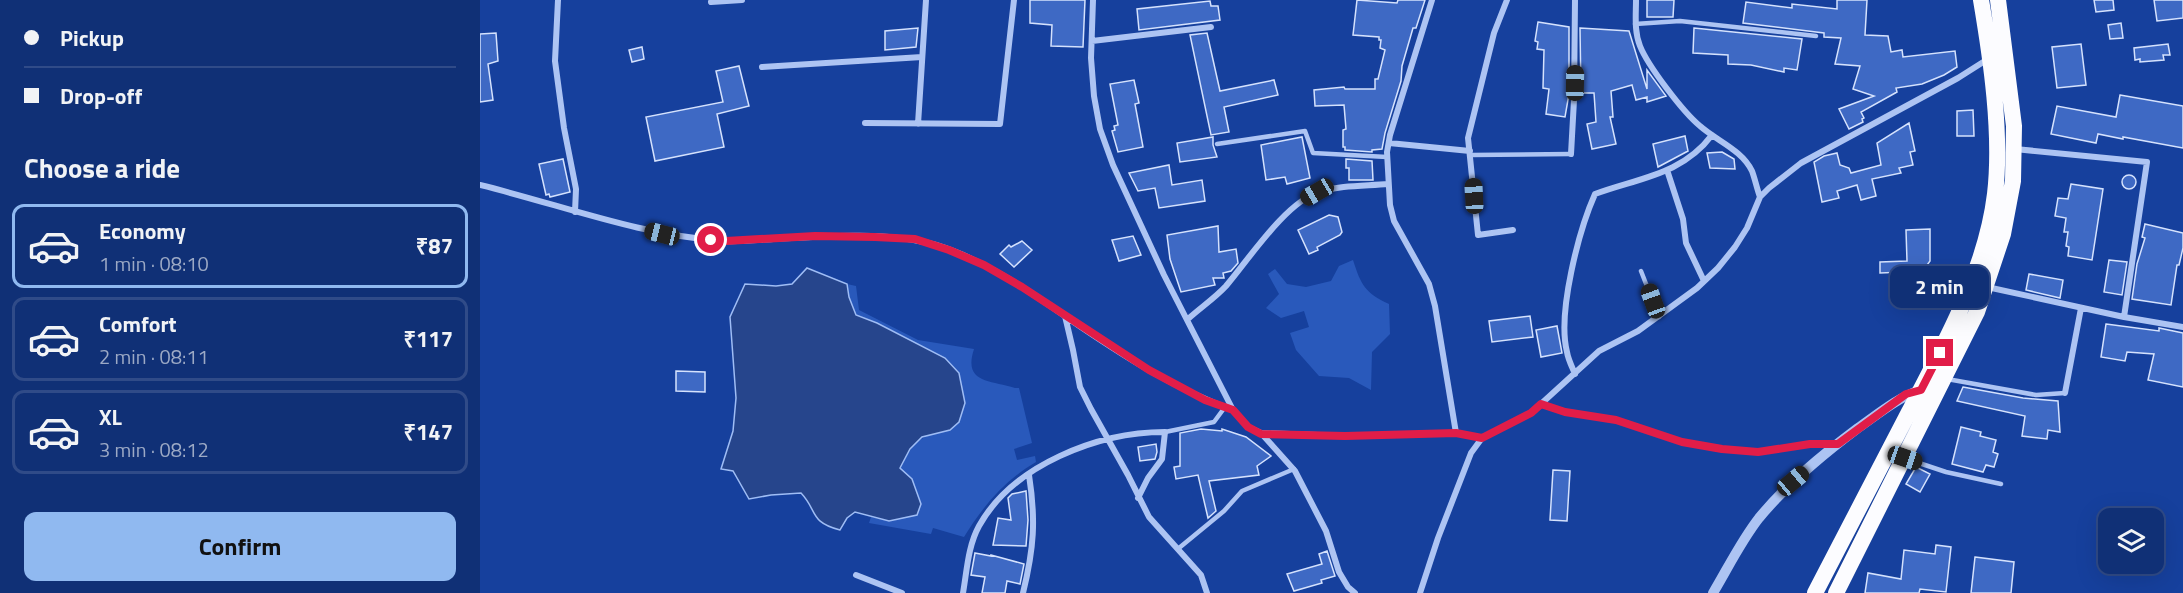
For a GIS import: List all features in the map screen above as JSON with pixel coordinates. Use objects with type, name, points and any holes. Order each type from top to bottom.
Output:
[{"type":"highway","points":[[1815,593],[1928,393],[1944,378],[1977,312],[2003,234],[2013,181],[1989,59],[1981,0]]},
{"type":"highway","points":[[1836,593],[1905,458],[1949,335],[1983,250],[2005,149],[2014,126],[1998,0]]},
{"type":"street","points":[[558,0],[555,61],[564,128],[576,189],[575,212]]},
{"type":"street","points":[[711,2],[742,0]]},
{"type":"street","points":[[918,124],[926,0]]},
{"type":"street","points":[[865,123],[1000,124],[1014,0]]},
{"type":"street","points":[[1093,0],[1094,96],[1100,129],[1113,165],[1164,275],[1233,410],[1248,427],[1261,434],[1294,469],[1321,520],[1339,572],[1355,593]]},
{"type":"street","points":[[1432,0],[1389,143],[1388,184],[1394,220],[1429,284],[1435,306],[1456,433]]},
{"type":"street","points":[[1507,0],[1494,33],[1468,138],[1478,235],[1513,230]]},
{"type":"street","points":[[1571,154],[1575,0]]},
{"type":"street","points":[[1636,0],[1635,24],[1639,44],[1647,60],[1684,111],[1712,135],[1737,152],[1751,170],[1760,197]]},
{"type":"street","points":[[1092,41],[1211,27]]},
{"type":"street","points":[[762,67],[922,57]]},
{"type":"street","points":[[1420,593],[1438,538],[1472,453],[1482,438],[1531,413],[1599,351],[1659,317],[1704,281],[1735,247],[1747,228],[1760,197],[1801,163],[1989,59]]},
{"type":"street","points":[[1575,374],[1566,351],[1566,307],[1586,215],[1595,194],[1638,182],[1667,170],[1703,147],[1712,135]]},
{"type":"street","points":[[1389,143],[1471,153]]},
{"type":"street","points":[[2005,149],[2147,162],[2124,317]]},
{"type":"street","points":[[1667,170],[1683,219],[1686,243],[1704,281]]},
{"type":"street","points":[[1188,319],[1225,287],[1297,204],[1317,192],[1388,184]]},
{"type":"street","points":[[480,185],[662,234],[726,241],[815,236],[915,239],[984,265],[1149,370],[1205,400],[1233,410]]},
{"type":"street","points":[[1985,287],[2124,317],[2183,327]]},
{"type":"street","points":[[2065,393],[2081,308]]},
{"type":"street","points":[[1064,315],[1080,387],[1149,517],[1201,575],[1207,593]]},
{"type":"street","points":[[1713,593],[1738,548],[1759,518],[1793,481],[1838,444],[1906,394],[1928,393]]},
{"type":"street","points":[[1541,404],[1565,412],[1616,420],[1682,442],[1722,449],[1758,452],[1810,444],[1838,444]]},
{"type":"street","points":[[963,593],[970,546],[980,525],[1000,499],[1040,466],[1066,453],[1107,438],[1145,432],[1165,432],[1162,459],[1148,478],[1138,498]]},
{"type":"street","points":[[1261,434],[1345,436],[1456,433],[1482,438]]},
{"type":"street","points":[[1023,593],[1030,566],[1034,531],[1034,507],[1029,475]]},
{"type":"street","points":[[856,575],[902,593]]},
{"type":"lane","points":[[1635,24],[1680,21],[1816,36]]},
{"type":"lane","points":[[1217,144],[1305,131],[1313,153],[1387,157]]},
{"type":"lane","points":[[1471,153],[1571,154]]},
{"type":"lane","points":[[1641,271],[1659,317]]},
{"type":"lane","points":[[1944,378],[2036,395],[2065,393]]},
{"type":"lane","points":[[1165,432],[1214,422],[1225,407]]},
{"type":"lane","points":[[1905,458],[1946,472],[2001,484]]},
{"type":"lane","points":[[1179,549],[1216,518],[1242,491],[1294,469]]},
{"type":"shaded area","points":[[1353,260],[1369,292],[1389,304],[1390,334],[1372,352],[1371,390],[1349,378],[1319,376],[1296,350],[1290,333],[1309,327],[1304,311],[1281,318],[1266,308],[1279,294],[1268,274],[1275,269],[1287,284],[1306,287],[1331,281],[1339,266]]},
{"type":"shaded area","points":[[807,268],[847,284],[856,315],[877,323],[945,358],[959,373],[965,403],[959,422],[950,430],[922,437],[910,449],[900,468],[912,479],[921,504],[917,515],[889,521],[855,512],[847,518],[840,530],[819,520],[801,493],[749,499],[733,471],[721,469],[733,431],[736,398],[730,317],[745,284],[776,286],[792,284]]},
{"type":"shaded area","points":[[847,284],[856,286],[859,310],[918,340],[974,349],[972,368],[975,374],[988,381],[1019,388],[1032,443],[1014,449],[1017,460],[1035,456],[1036,462],[1005,485],[979,515],[964,537],[933,528],[931,534],[869,523],[871,517],[889,521],[915,489],[912,479],[900,469],[910,451],[924,438],[950,430],[965,403],[959,373],[945,358],[877,323],[856,315]]},
{"type":"building","points":[[1030,0],[1085,0],[1083,47],[1051,46],[1052,25],[1030,23]]},
{"type":"building","points":[[1357,0],[1397,3],[1398,0],[1425,0],[1416,28],[1413,28],[1402,66],[1401,81],[1382,149],[1372,150],[1372,152],[1345,150],[1343,147],[1343,130],[1346,129],[1344,105],[1315,106],[1314,90],[1344,87],[1345,89],[1375,89],[1375,79],[1378,79],[1385,50],[1380,48],[1379,37],[1353,35]]},
{"type":"building","points":[[1647,0],[1674,0],[1673,17],[1647,17]]},
{"type":"building","points":[[1837,0],[1867,0],[1865,35],[1888,36],[1891,52],[1902,50],[1903,57],[1955,51],[1957,67],[1922,84],[1896,88],[1897,92],[1861,112],[1863,122],[1849,129],[1839,109],[1874,96],[1853,89],[1860,66],[1835,64],[1841,38],[1824,37],[1824,33],[1743,23],[1746,2],[1792,8],[1792,4],[1837,9]]},
{"type":"building","points":[[2094,0],[2113,0],[2114,10],[2096,12]]},
{"type":"building","points":[[2154,0],[2183,0],[2183,18],[2157,21]]},
{"type":"building","points":[[1210,1],[1211,6],[1218,6],[1220,20],[1139,30],[1137,9]]},
{"type":"building","points":[[1538,22],[1569,27],[1569,94],[1565,117],[1546,114],[1549,89],[1543,88],[1544,50],[1537,49],[1538,42],[1535,41]]},
{"type":"building","points":[[2121,23],[2123,38],[2110,39],[2108,25]]},
{"type":"building","points":[[918,28],[916,47],[885,50],[885,31]]},
{"type":"building","points":[[1580,28],[1629,31],[1647,89],[1647,70],[1666,96],[1647,102],[1647,97],[1636,100],[1632,85],[1611,91],[1613,117],[1610,117],[1616,144],[1592,149],[1587,124],[1596,122],[1594,93],[1581,93]]},
{"type":"building","points":[[1694,28],[1802,39],[1797,70],[1784,68],[1784,72],[1751,65],[1728,64],[1728,55],[1693,53]]},
{"type":"building","points":[[496,33],[498,61],[488,64],[493,100],[480,102],[480,34]]},
{"type":"building","points":[[1207,33],[1220,91],[1274,80],[1278,95],[1224,107],[1229,132],[1211,135],[1190,35]]},
{"type":"building","points":[[2081,44],[2086,85],[2057,88],[2052,47]]},
{"type":"building","points":[[2168,44],[2170,55],[2163,55],[2164,60],[2140,62],[2140,59],[2135,60],[2134,48]]},
{"type":"building","points":[[642,47],[644,59],[632,62],[629,50]]},
{"type":"building","points":[[739,66],[749,106],[717,114],[724,147],[655,161],[646,117],[723,102],[716,71]]},
{"type":"building","points":[[1134,80],[1139,103],[1135,104],[1143,147],[1118,152],[1112,131],[1115,130],[1114,126],[1118,125],[1110,84]]},
{"type":"building","points":[[2120,95],[2183,106],[2183,148],[2098,134],[2096,143],[2051,134],[2057,106],[2116,117]]},
{"type":"building","points":[[1973,110],[1974,136],[1957,136],[1957,111]]},
{"type":"building","points":[[1909,123],[1915,151],[1910,152],[1913,165],[1899,168],[1901,173],[1872,179],[1876,196],[1861,200],[1857,185],[1837,191],[1839,198],[1822,202],[1814,162],[1824,156],[1837,153],[1840,165],[1849,168],[1851,173],[1881,165],[1877,143]]},
{"type":"building","points":[[1685,136],[1688,151],[1658,167],[1653,144]]},
{"type":"building","points":[[1213,137],[1217,157],[1180,162],[1177,143]]},
{"type":"building","points":[[1302,137],[1310,178],[1287,184],[1285,177],[1266,180],[1261,145]]},
{"type":"building","points":[[1722,152],[1734,159],[1735,169],[1710,168],[1707,153]]},
{"type":"building","points":[[563,159],[570,192],[550,197],[549,194],[546,195],[539,164]]},
{"type":"building","points":[[1346,159],[1372,161],[1373,180],[1349,180]]},
{"type":"building","points":[[1169,165],[1172,185],[1202,180],[1205,201],[1159,208],[1155,188],[1138,191],[1129,173]]},
{"type":"building","points":[[2129,175],[2134,177],[2136,182],[2134,187],[2129,189],[2124,187],[2122,182],[2124,177]]},
{"type":"building","points":[[2071,184],[2103,189],[2092,260],[2068,256],[2069,247],[2066,246],[2068,232],[2064,232],[2066,218],[2055,216],[2058,198],[2068,199]]},
{"type":"building","points":[[1329,215],[1338,217],[1342,232],[1309,254],[1298,230]]},
{"type":"building","points":[[2145,224],[2183,233],[2183,248],[2179,265],[2177,265],[2171,305],[2132,299],[2137,264],[2145,238],[2142,237]]},
{"type":"building","points":[[1218,226],[1219,252],[1236,249],[1238,263],[1231,271],[1223,273],[1224,278],[1213,278],[1215,285],[1181,292],[1170,259],[1167,235]]},
{"type":"building","points":[[1930,229],[1930,261],[1925,268],[1904,276],[1904,272],[1880,273],[1880,262],[1907,261],[1906,230]]},
{"type":"building","points":[[1133,236],[1141,255],[1119,261],[1112,240]]},
{"type":"building","points":[[1022,241],[1032,250],[1014,267],[1000,254],[1009,245],[1011,247]]},
{"type":"building","points":[[2109,260],[2127,262],[2122,295],[2104,292]]},
{"type":"building","points":[[2029,274],[2063,280],[2060,298],[2026,290]]},
{"type":"building","points":[[1904,287],[1935,287],[1935,301],[1905,302]]},
{"type":"building","points":[[1530,316],[1533,337],[1492,342],[1489,321]]},
{"type":"building","points":[[2106,324],[2159,331],[2159,328],[2183,333],[2183,387],[2148,380],[2154,354],[2127,352],[2125,361],[2101,357]]},
{"type":"building","points":[[1557,326],[1562,353],[1541,357],[1536,330]]},
{"type":"building","points":[[676,371],[705,372],[705,392],[676,391]]},
{"type":"building","points":[[1963,387],[2023,398],[2058,401],[2060,432],[2048,430],[2047,439],[2022,436],[2025,416],[1957,401]]},
{"type":"building","points":[[1961,427],[1981,432],[1980,436],[1996,440],[1993,452],[1998,454],[1994,467],[1986,465],[1983,472],[1952,464]]},
{"type":"building","points":[[1201,429],[1222,431],[1222,429],[1246,437],[1271,456],[1257,466],[1259,475],[1209,481],[1216,511],[1208,518],[1198,475],[1176,479],[1174,467],[1180,466],[1180,433]]},
{"type":"building","points":[[1156,444],[1155,459],[1140,461],[1138,447]]},
{"type":"building","points":[[1916,467],[1930,474],[1920,492],[1906,484]]},
{"type":"building","points":[[1553,470],[1570,471],[1567,521],[1550,520]]},
{"type":"building","points":[[1026,491],[1028,520],[1026,546],[993,545],[998,518],[1011,520],[1008,498],[1012,494]]},
{"type":"building","points":[[1936,545],[1951,547],[1946,592],[1920,589],[1919,593],[1865,593],[1868,573],[1901,579],[1904,550],[1935,554]]},
{"type":"building","points":[[1327,551],[1335,576],[1321,580],[1322,583],[1294,591],[1287,574],[1322,564],[1319,554]]},
{"type":"building","points":[[975,553],[1024,564],[1020,584],[1007,581],[1005,593],[982,593],[985,577],[971,575]]},
{"type":"building","points":[[1975,557],[2014,562],[2011,593],[1971,593]]},
{"type":"route","points":[[711,240],[815,236],[875,237],[915,239],[949,250],[984,265],[1022,287],[1149,370],[1205,400],[1233,410],[1248,427],[1261,434],[1345,436],[1456,433],[1482,438],[1531,413],[1541,404],[1565,412],[1616,420],[1682,442],[1722,449],[1758,452],[1810,444],[1838,444],[1906,394],[1921,390],[1940,353]]}]
